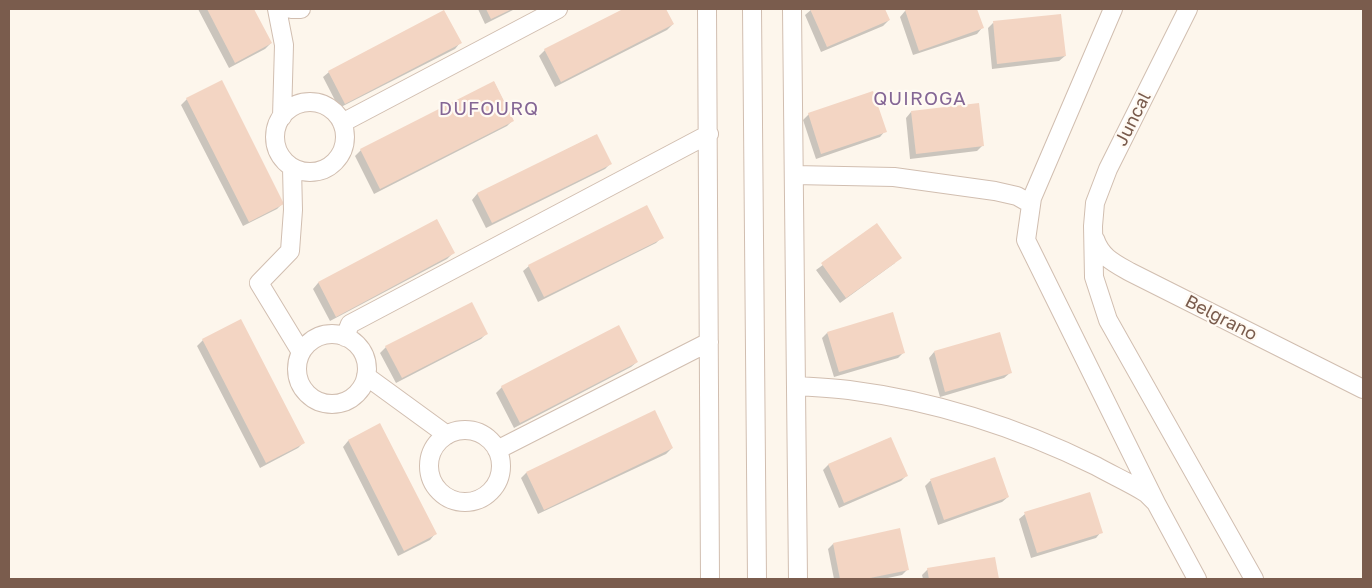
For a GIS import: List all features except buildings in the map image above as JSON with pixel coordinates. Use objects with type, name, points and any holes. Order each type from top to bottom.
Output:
[{"type":"street","points":[[277,9],[284,45],[282,116]]},
{"type":"street","points":[[291,9],[301,9]]},
{"type":"street","points":[[342,123],[558,9]]},
{"type":"street","points":[[707,9],[710,579]]},
{"type":"street","points":[[752,9],[757,579]]},
{"type":"street","points":[[792,9],[798,579]]},
{"type":"street","points":[[1113,9],[1032,198],[1026,240],[1156,503],[1197,579]]},
{"type":"street","name":"Juncal","points":[[1188,9],[1108,169],[1095,203],[1093,233],[1094,277],[1108,320],[1254,579]]},
{"type":"street","points":[[313,102],[325,106],[335,113],[342,123],[345,133],[340,155],[334,163],[324,170],[302,172],[292,168],[284,161],[278,151],[275,139],[276,128],[282,116],[290,108],[302,103],[313,102]]},
{"type":"street","points":[[345,336],[350,324],[709,134]]},
{"type":"street","points":[[292,168],[293,210],[290,250],[259,283],[301,352]]},
{"type":"street","points":[[794,174],[894,177],[996,191],[1017,196],[1031,204]]},
{"type":"street","name":"Belgrano","points":[[1093,233],[1101,253],[1130,272],[1363,388]]},
{"type":"street","points":[[335,334],[345,336],[361,350],[366,360],[366,376],[361,390],[344,402],[333,405],[321,403],[307,394],[298,379],[296,368],[301,352],[314,339],[324,335],[335,334]]},
{"type":"street","points":[[497,450],[709,342]]},
{"type":"street","points":[[366,376],[446,435]]},
{"type":"street","points":[[796,386],[848,390],[902,399],[963,414],[1066,452],[1146,493],[1156,503]]},
{"type":"street","points":[[462,431],[478,433],[487,438],[497,450],[501,466],[500,476],[488,494],[479,499],[469,502],[458,502],[440,492],[434,483],[430,473],[432,452],[438,442],[446,435],[462,431]]},
{"type":"district","name":"QUIROGA","points":[[920,99]]},
{"type":"district","name":"DUFOURQ","points":[[489,109]]}]
